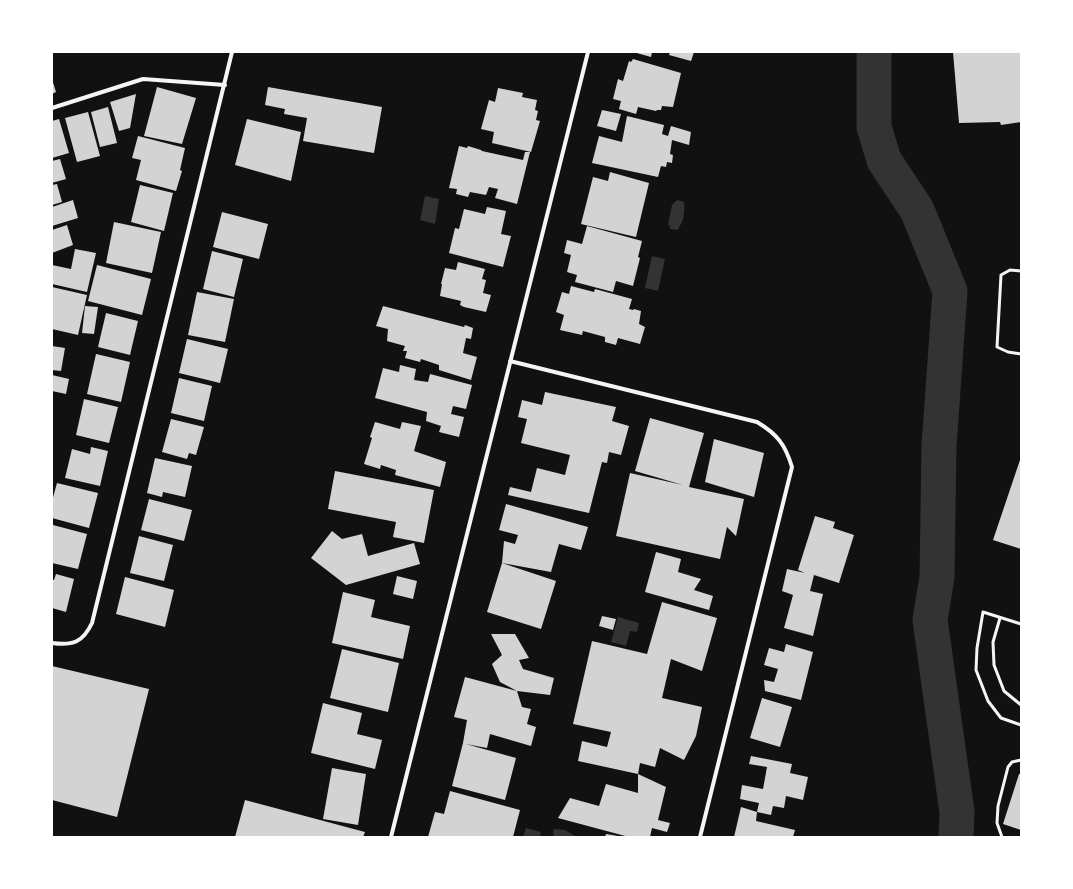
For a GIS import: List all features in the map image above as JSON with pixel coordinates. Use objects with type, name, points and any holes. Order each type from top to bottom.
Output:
[{"type":"street","points":[[52,643],[63,645],[76,643],[87,634],[92,623],[232,52]]},
{"type":"street","points":[[391,837],[588,52]]},
{"type":"street","points":[[52,108],[143,79],[225,85]]},
{"type":"street","points":[[510,361],[757,422],[769,429],[781,440],[788,454],[792,467],[700,837]]},
{"type":"lane","points":[[1021,271],[1010,270],[1001,275],[997,347],[1008,352],[1021,354]]},
{"type":"lane","points":[[1021,624],[983,612],[976,648],[976,670],[988,701],[1001,718],[1021,725]]},
{"type":"lane","points":[[1000,618],[993,642],[994,665],[1004,690],[1021,705]]},
{"type":"lane","points":[[1002,837],[997,823],[998,806],[1008,768],[1012,762],[1021,760]]},
{"type":"shaded area","points":[[425,196],[439,199],[435,224],[420,220]]},
{"type":"shaded area","points":[[677,200],[684,202],[684,217],[677,230],[670,229],[670,226],[668,225],[672,205]]},
{"type":"shaded area","points":[[652,256],[665,259],[658,291],[645,288]]},
{"type":"shaded area","points":[[618,617],[639,623],[637,632],[630,631],[626,646],[611,642]]},
{"type":"shaded area","points":[[526,828],[541,832],[540,837],[523,837]]},
{"type":"shaded area","points":[[554,829],[565,830],[575,837],[554,837]]},
{"type":"building","points":[[633,52],[652,52],[651,57]]},
{"type":"building","points":[[670,52],[694,52],[691,61],[669,55]]},
{"type":"building","points":[[953,52],[1021,52],[1021,122],[1001,125],[1000,122],[959,123]]},
{"type":"building","points":[[633,59],[681,73],[673,107],[662,106],[661,110],[656,111],[638,107],[636,114],[619,109],[621,101],[613,99],[618,79],[623,81],[629,61],[631,62]]},
{"type":"building","points":[[52,79],[56,92],[52,94]]},
{"type":"building","points":[[157,87],[196,98],[182,144],[144,136]]},
{"type":"building","points":[[268,87],[382,107],[374,153],[303,141],[307,118],[284,114],[285,109],[265,105]]},
{"type":"building","points":[[498,88],[523,93],[522,97],[537,100],[535,110],[538,111],[536,120],[540,121],[531,152],[492,143],[494,132],[481,129],[489,100],[495,102]]},
{"type":"building","points":[[136,94],[130,128],[119,131],[110,102]]},
{"type":"building","points":[[108,107],[117,143],[100,147],[91,112]]},
{"type":"building","points":[[602,110],[621,114],[616,131],[597,126]]},
{"type":"building","points":[[88,112],[100,156],[77,162],[65,118]]},
{"type":"building","points":[[627,116],[664,125],[662,134],[668,136],[671,126],[691,132],[689,145],[672,140],[670,154],[673,155],[672,163],[667,162],[666,167],[661,166],[658,177],[592,163],[599,136],[622,142]]},
{"type":"building","points":[[59,119],[69,153],[52,158],[52,121]]},
{"type":"building","points":[[247,119],[301,132],[291,181],[235,165]]},
{"type":"building","points":[[138,136],[185,148],[180,170],[182,171],[176,191],[136,180],[141,160],[132,158]]},
{"type":"building","points":[[459,146],[467,148],[468,146],[482,151],[523,160],[525,152],[530,152],[517,204],[495,198],[498,189],[489,187],[486,195],[470,192],[468,197],[456,194],[457,189],[449,188]]},
{"type":"building","points":[[60,159],[66,179],[52,183],[52,161]]},
{"type":"building","points":[[610,172],[649,183],[636,237],[581,224],[593,177],[608,181]]},
{"type":"building","points":[[57,184],[62,202],[52,205],[52,185]]},
{"type":"building","points":[[140,185],[173,193],[164,231],[131,222]]},
{"type":"building","points":[[73,200],[78,218],[52,226],[52,207]]},
{"type":"building","points":[[487,207],[506,211],[501,234],[511,236],[503,267],[449,253],[455,228],[459,229],[464,209],[485,214]]},
{"type":"building","points":[[222,212],[268,224],[259,259],[213,247]]},
{"type":"building","points":[[114,222],[161,232],[152,273],[106,263]]},
{"type":"building","points":[[67,225],[73,245],[52,253],[52,230]]},
{"type":"building","points":[[587,226],[642,241],[638,257],[640,258],[633,286],[616,281],[613,292],[575,282],[577,275],[567,272],[571,255],[564,253],[567,240],[582,244]]},
{"type":"building","points":[[75,249],[96,253],[87,292],[52,284],[52,265],[71,269]]},
{"type":"building","points":[[212,251],[243,259],[234,297],[203,289]]},
{"type":"building","points":[[458,262],[485,269],[482,279],[486,280],[483,293],[491,295],[486,312],[464,307],[460,305],[461,301],[440,296],[445,268],[456,270]]},
{"type":"building","points":[[97,265],[151,279],[142,315],[88,301]]},
{"type":"building","points":[[571,286],[594,292],[595,289],[632,299],[629,309],[641,311],[639,324],[645,327],[640,344],[618,338],[616,345],[605,342],[605,337],[583,331],[582,335],[560,330],[564,315],[556,312],[562,292],[569,294]]},
{"type":"building","points":[[52,287],[87,295],[78,335],[52,329]]},
{"type":"building","points":[[197,292],[234,299],[225,342],[188,335]]},
{"type":"building","points":[[85,306],[98,307],[94,334],[82,333]]},
{"type":"building","points":[[383,306],[473,328],[471,339],[466,338],[463,353],[477,357],[471,380],[439,370],[439,365],[421,359],[420,362],[405,358],[407,351],[403,351],[405,346],[387,341],[388,329],[376,326]]},
{"type":"building","points":[[106,313],[138,321],[130,355],[98,347]]},
{"type":"building","points":[[187,339],[228,349],[220,383],[179,373]]},
{"type":"building","points":[[52,346],[65,348],[61,371],[52,370]]},
{"type":"building","points":[[96,354],[130,362],[121,402],[87,394]]},
{"type":"building","points":[[400,365],[416,369],[414,380],[428,382],[430,374],[472,385],[466,409],[453,406],[451,414],[464,417],[459,437],[439,432],[441,426],[426,421],[427,412],[375,398],[383,368],[399,372]]},
{"type":"building","points":[[52,375],[69,379],[66,394],[52,391]]},
{"type":"building","points":[[179,378],[212,386],[204,421],[171,413]]},
{"type":"building","points":[[545,392],[616,407],[612,421],[629,426],[621,455],[609,452],[607,463],[602,462],[589,513],[508,495],[510,487],[531,492],[537,468],[565,475],[570,455],[521,443],[527,419],[518,417],[522,400],[542,405]]},
{"type":"building","points":[[84,399],[118,407],[109,443],[76,435]]},
{"type":"building","points":[[650,418],[704,433],[689,487],[744,499],[736,536],[727,527],[720,559],[616,536],[630,473],[683,485],[635,471]]},
{"type":"building","points":[[171,419],[204,427],[196,455],[189,453],[187,459],[162,452]]},
{"type":"building","points":[[375,422],[400,429],[402,422],[421,426],[414,451],[446,462],[440,487],[395,475],[396,470],[381,465],[380,469],[364,464]]},
{"type":"building","points":[[714,439],[764,453],[754,497],[705,482]]},
{"type":"building","points":[[91,447],[108,451],[100,486],[65,478],[72,449],[90,454]]},
{"type":"building","points":[[1021,457],[1021,549],[993,540]]},
{"type":"building","points":[[155,458],[192,466],[185,497],[163,492],[162,497],[147,493]]},
{"type":"building","points":[[335,471],[434,490],[424,543],[393,537],[396,522],[328,509]]},
{"type":"building","points":[[57,483],[98,493],[89,528],[52,518],[52,501]]},
{"type":"building","points":[[149,499],[192,510],[184,541],[141,530]]},
{"type":"building","points":[[506,504],[588,527],[581,550],[559,544],[551,572],[502,563],[504,541],[515,544],[518,535],[499,530]]},
{"type":"building","points":[[815,516],[835,522],[833,528],[854,535],[839,583],[814,575],[810,591],[823,594],[813,636],[784,628],[793,595],[782,591],[787,569],[805,573],[798,570]]},
{"type":"building","points":[[53,525],[87,534],[78,569],[52,563]]},
{"type":"building","points":[[332,531],[342,539],[362,534],[368,556],[414,543],[420,564],[346,585],[311,558]]},
{"type":"building","points":[[139,536],[173,545],[164,581],[130,573]]},
{"type":"building","points":[[656,552],[681,559],[678,572],[701,579],[694,590],[713,596],[709,610],[645,592]]},
{"type":"building","points":[[502,563],[556,581],[541,629],[487,612]]},
{"type":"building","points":[[56,574],[74,579],[66,612],[52,608],[52,580],[54,580]]},
{"type":"building","points":[[397,576],[417,581],[413,599],[393,594]]},
{"type":"building","points":[[125,577],[174,590],[165,627],[116,614]]},
{"type":"building","points":[[343,592],[375,600],[371,617],[410,626],[403,659],[332,643]]},
{"type":"building","points":[[662,602],[717,618],[702,671],[671,659],[662,698],[702,707],[696,736],[684,760],[660,748],[655,767],[640,763],[638,774],[578,761],[582,741],[607,747],[611,732],[573,724],[592,641],[647,654]]},
{"type":"building","points":[[602,616],[616,619],[613,630],[599,626]]},
{"type":"building","points":[[491,634],[515,634],[529,658],[519,660],[523,669],[554,678],[550,695],[517,691],[500,682],[492,664],[502,655]]},
{"type":"building","points":[[786,644],[813,652],[801,700],[765,691],[764,680],[774,682],[778,669],[764,665],[769,648],[784,652]]},
{"type":"building","points":[[342,649],[399,663],[388,712],[330,698]]},
{"type":"building","points":[[52,666],[149,689],[117,817],[52,800]]},
{"type":"building","points":[[465,677],[517,691],[522,707],[531,709],[527,724],[536,727],[531,746],[490,734],[487,748],[466,744],[516,758],[505,800],[452,786],[467,720],[454,717]]},
{"type":"building","points":[[762,698],[792,707],[780,747],[750,738]]},
{"type":"building","points":[[323,703],[362,713],[357,734],[382,740],[375,769],[311,753]]},
{"type":"building","points":[[751,756],[792,764],[790,773],[808,777],[803,800],[786,796],[784,808],[773,806],[771,815],[757,812],[759,803],[740,799],[742,785],[763,789],[767,767],[749,764]]},
{"type":"building","points":[[332,768],[366,774],[358,825],[323,819]]},
{"type":"building","points":[[638,774],[666,787],[658,820],[670,823],[667,832],[652,828],[650,837],[629,837],[558,818],[570,798],[599,806],[606,784],[638,793]]},
{"type":"building","points":[[1019,774],[1021,774],[1021,830],[1003,824]]},
{"type":"building","points":[[450,791],[520,810],[513,837],[428,837],[435,812],[444,814]]},
{"type":"building","points":[[245,800],[365,832],[363,837],[235,837]]},
{"type":"building","points":[[741,807],[757,812],[756,821],[795,830],[793,837],[734,837]]},
{"type":"building","points":[[606,834],[618,836],[618,837],[605,837]]},
{"type":"waterway","points":[[874,52],[874,127],[884,160],[917,210],[950,291],[939,446],[937,577],[930,620],[957,812],[956,837]]}]
